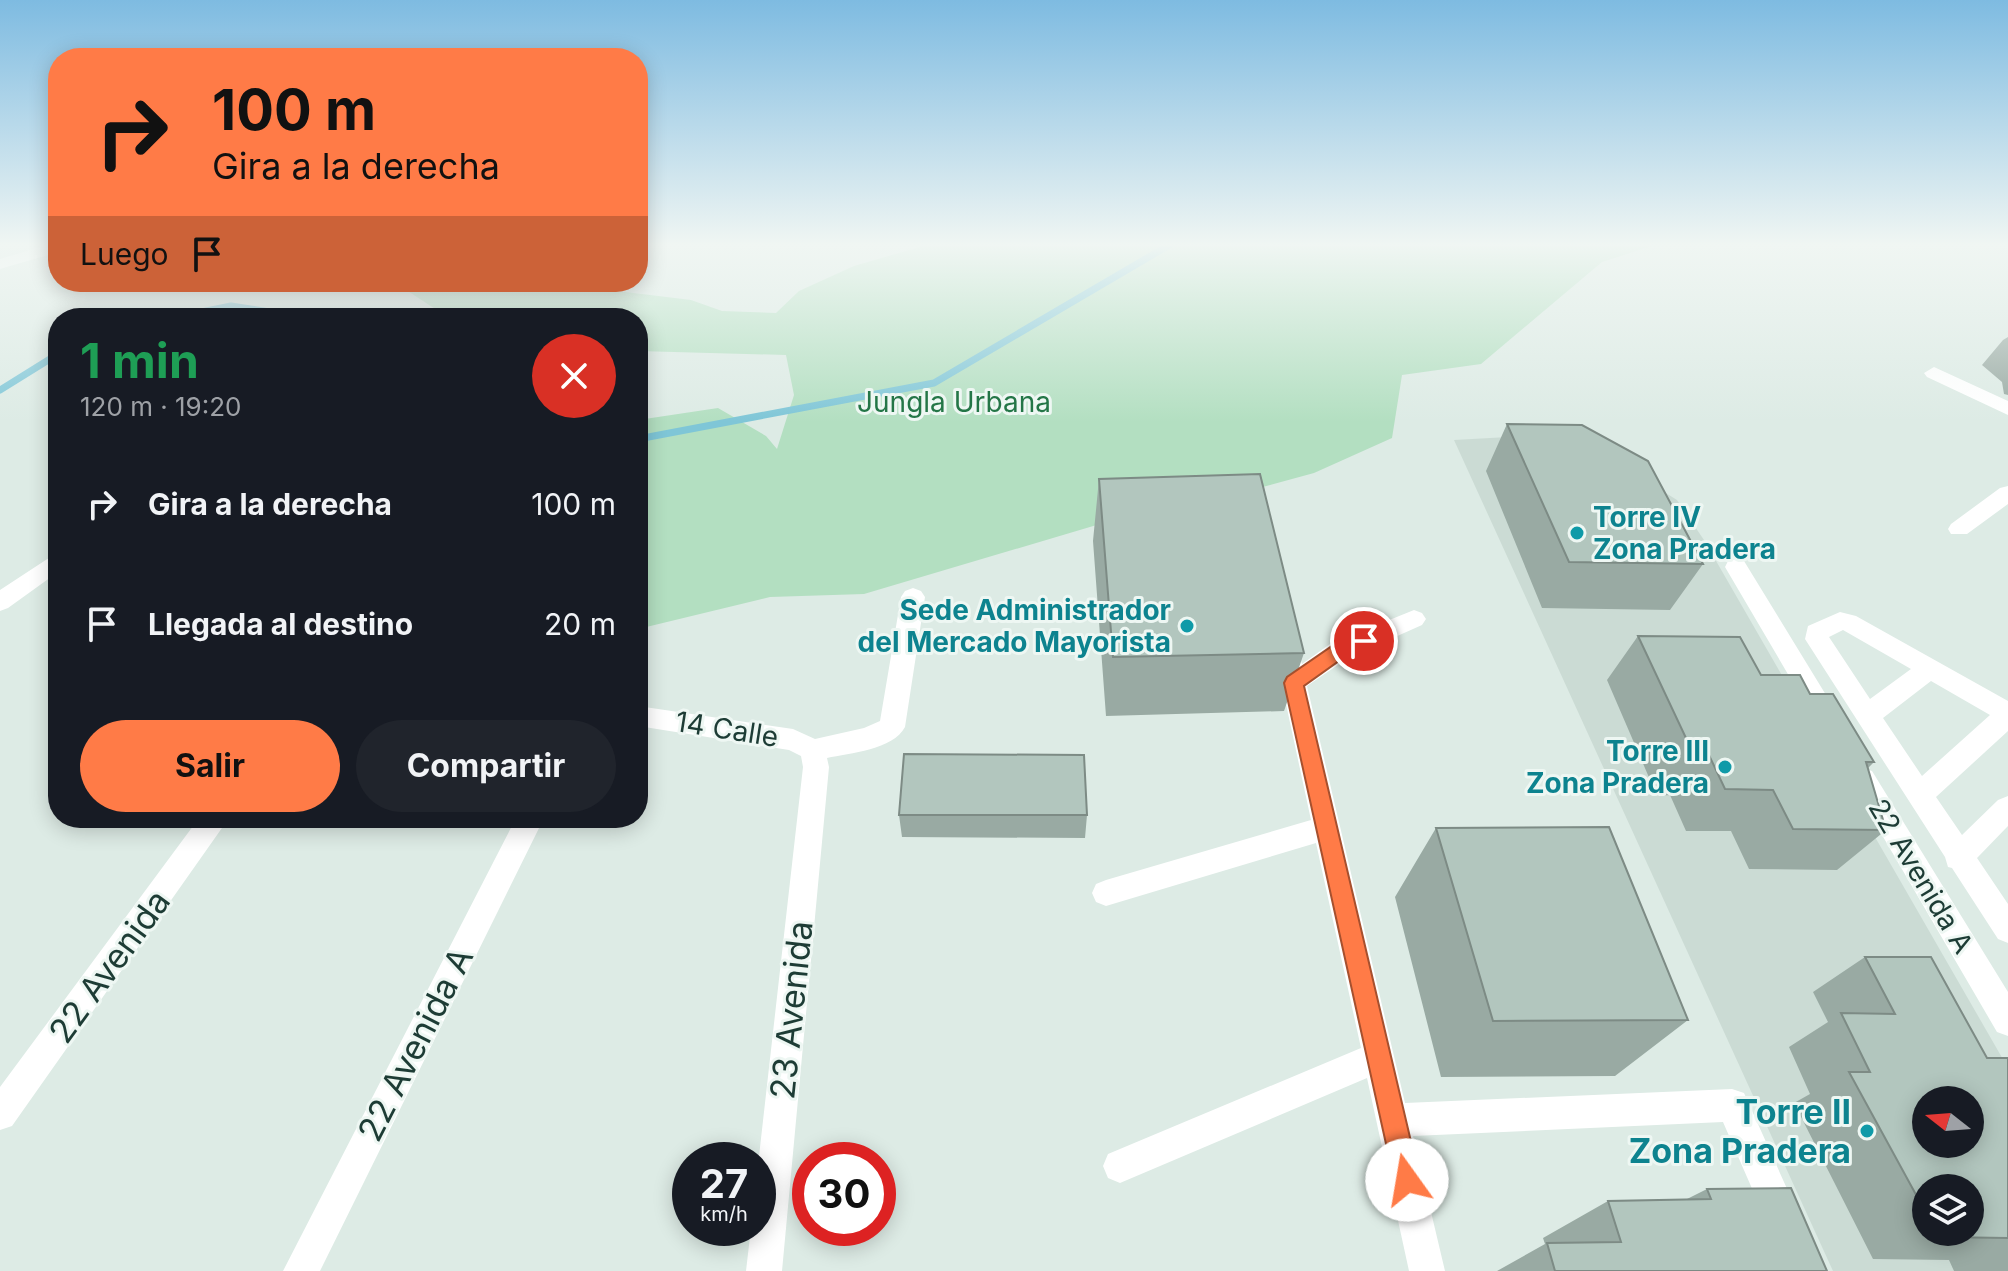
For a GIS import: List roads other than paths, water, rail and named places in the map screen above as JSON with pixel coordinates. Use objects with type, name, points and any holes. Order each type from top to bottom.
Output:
[{"type":"street","points":[[1934,373],[2008,409]]},
{"type":"street","points":[[1959,529],[2008,493]]},
{"type":"street","points":[[0,581],[48,566]]},
{"type":"street","points":[[0,602],[48,566]]},
{"type":"street","name":"22 Avenida A","points":[[1736,567],[2008,1021]]},
{"type":"street","points":[[813,750],[869,738],[892,727],[913,597]]},
{"type":"street","points":[[1293,683],[1339,651],[1414,619]]},
{"type":"street","points":[[1919,796],[2008,714],[1932,667],[1848,622],[1840,621],[1816,632],[1817,639],[1958,858],[2008,929]]},
{"type":"street","points":[[1280,622],[1427,1271]]},
{"type":"street","points":[[1868,715],[1932,667]]},
{"type":"street","name":"14 Calle","points":[[648,718],[793,740],[813,750]]},
{"type":"street","name":"23 Avenida","points":[[761,1270],[816,767],[813,750]]},
{"type":"street","points":[[1958,858],[2008,808]]},
{"type":"street","name":"22 Avenida","points":[[0,1114],[208,828]]},
{"type":"street","name":"22 Avenida A","points":[[301,1271],[525,828]]},
{"type":"street","points":[[1106,893],[1327,828]]},
{"type":"street","points":[[1120,1166],[1378,1057]]},
{"type":"street","points":[[1393,1120],[1732,1105],[1806,1271]]},
{"type":"waterway","points":[[648,437],[934,383],[1070,303]]},
{"type":"waterway","points":[[221,308],[244,308]]},
{"type":"waterway","points":[[0,390],[48,360]]},
{"type":"place","name":"Torre IV Zona Pradera","points":[[1577,533]]},
{"type":"place","name":"Sede Administrador del Mercado Mayorista","points":[[1187,626]]},
{"type":"place","name":"Torre III Zona Pradera","points":[[1725,767]]},
{"type":"place","name":"Torre II Zona Pradera","points":[[1867,1131]]},
{"type":"park label","name":"Jungla Urbana","points":[[954,402]]}]
